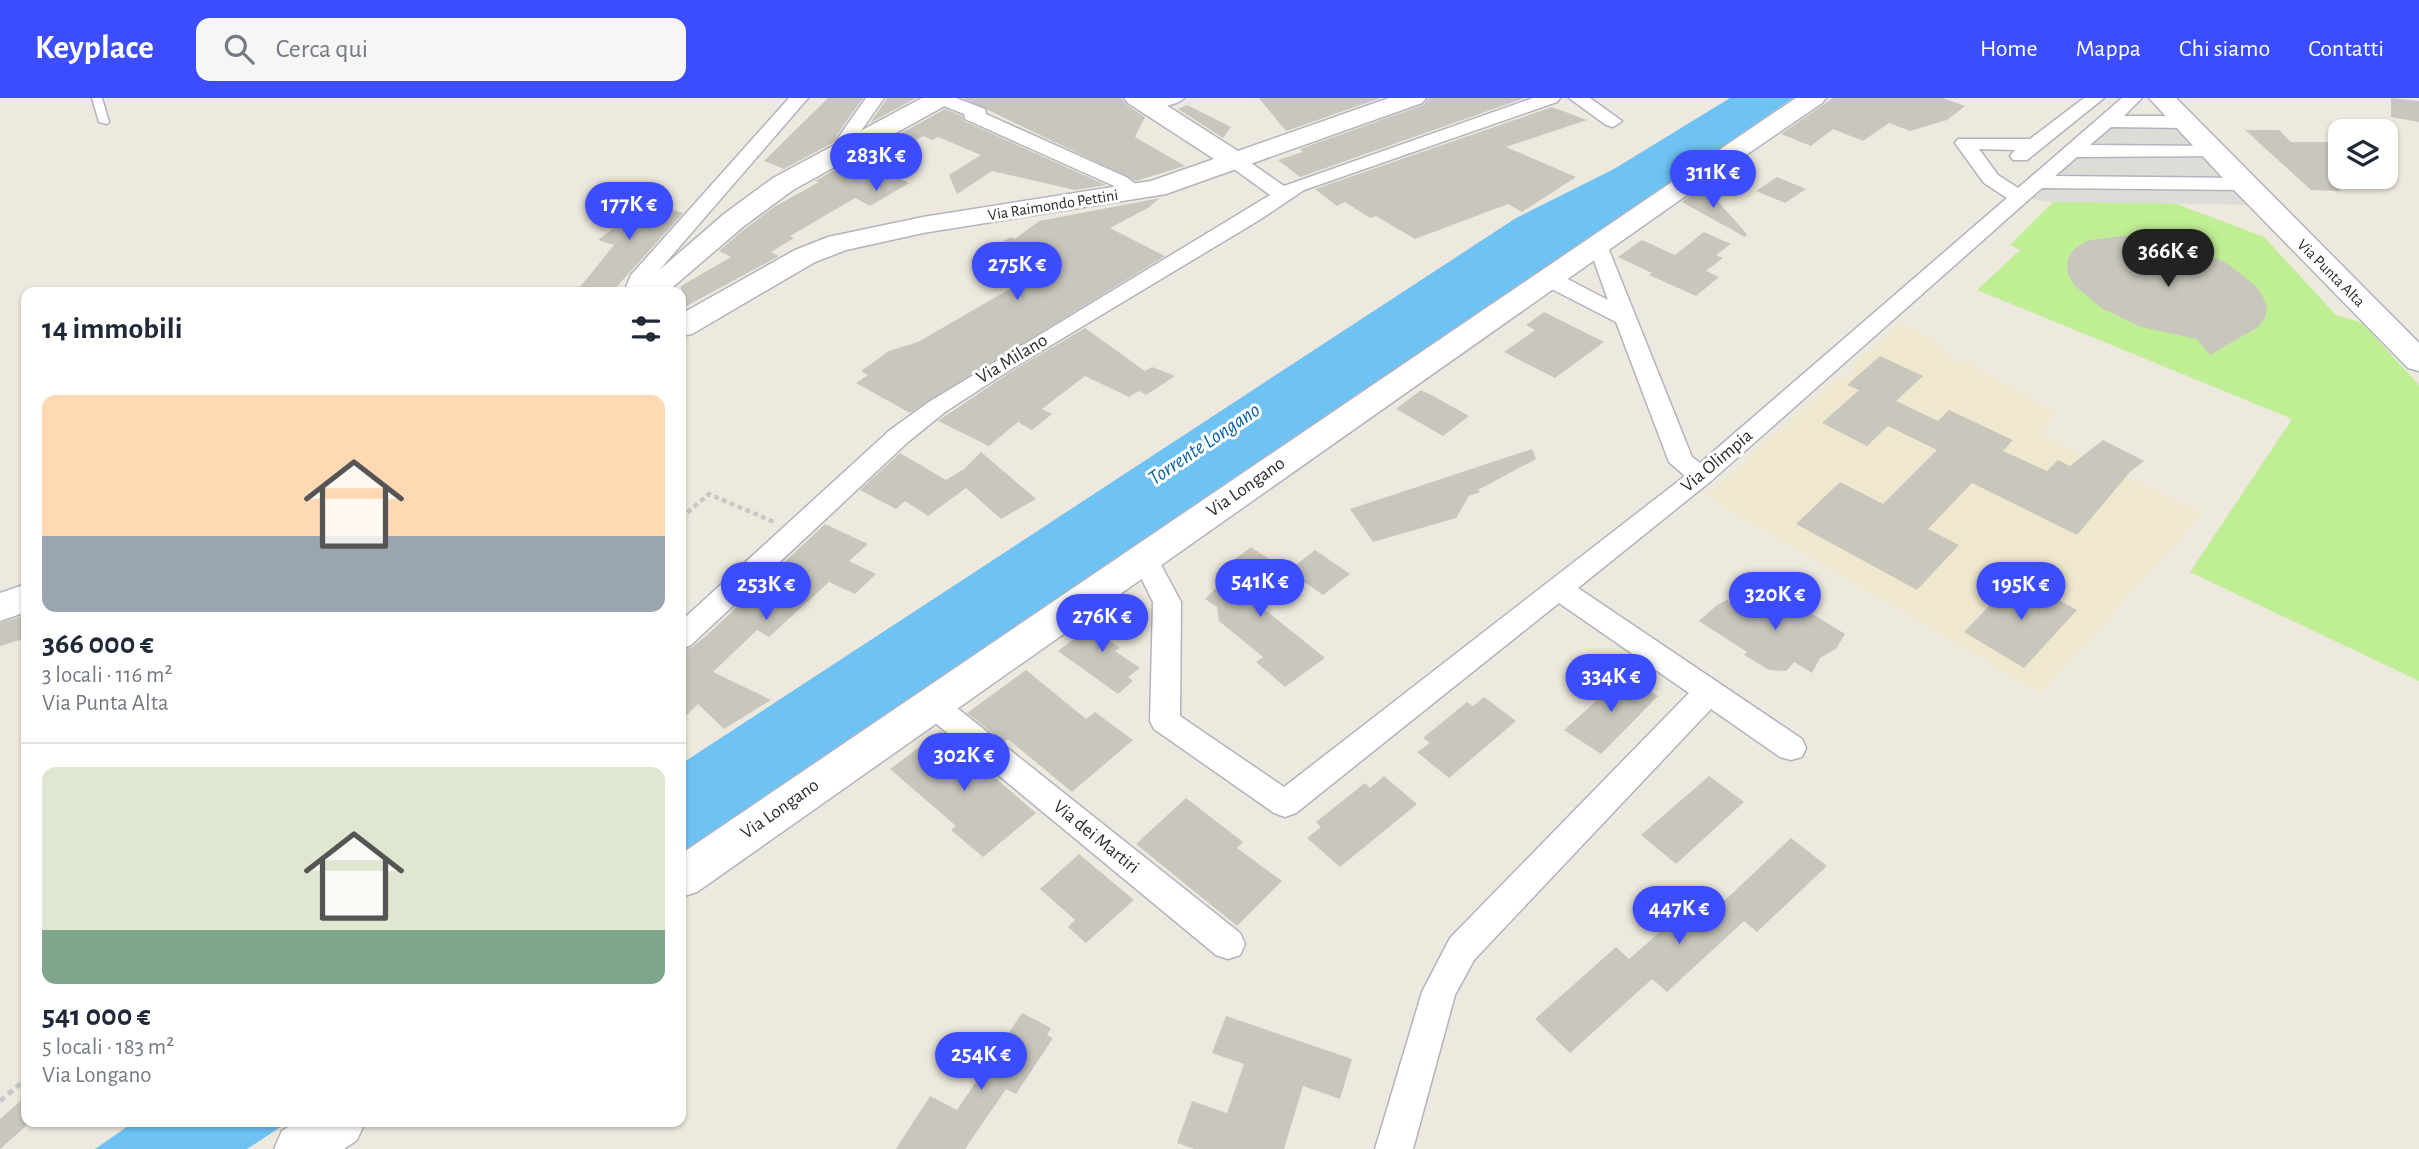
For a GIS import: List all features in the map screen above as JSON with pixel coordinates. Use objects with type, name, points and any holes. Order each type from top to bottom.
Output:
[{"type":"street","points":[[637,287],[639,280],[799,98]]},
{"type":"street","points":[[847,148],[847,138],[875,98]]},
{"type":"street","points":[[1141,100],[1175,98]]},
{"type":"street","name":"Via Raimondo Pettini","points":[[686,324],[805,256],[838,243],[923,225],[1137,192],[1176,183],[1413,98]]},
{"type":"street","name":"Via Milano","points":[[686,633],[899,436],[968,386],[1254,215],[1297,186],[1551,98]]},
{"type":"street","points":[[1578,98],[1613,121]]},
{"type":"street","name":"Via Longano","points":[[686,875],[1548,278],[1813,98]]},
{"type":"street","points":[[1991,179],[2095,98]]},
{"type":"street","name":"Via Olimpia","points":[[1144,557],[1167,603],[1164,720],[1285,804],[1702,475],[2133,98]]},
{"type":"street","name":"Via Punta Alta","points":[[2162,98],[2419,361]]},
{"type":"street","points":[[655,287],[765,196],[847,148],[945,100],[978,113],[972,115],[1119,181],[1137,192]]},
{"type":"street","points":[[1141,100],[1283,195]]},
{"type":"street","points":[[2099,127],[2214,152]]},
{"type":"street","points":[[1991,179],[1965,144],[2034,145]]},
{"type":"street","points":[[1991,179],[2214,152]]},
{"type":"street","points":[[2045,174],[2214,152]]},
{"type":"street","points":[[1598,244],[1681,462],[1702,475]]},
{"type":"street","points":[[1548,278],[1626,318]]},
{"type":"street","points":[[1558,588],[1791,748]]},
{"type":"street","points":[[0,607],[21,600]]},
{"type":"street","points":[[1394,1149],[1439,992],[1462,949],[1709,692]]},
{"type":"street","name":"Via dei Martiri","points":[[932,704],[1228,944]]},
{"type":"street","points":[[300,1149],[332,1127]]},
{"type":"lane","points":[[97,98],[104,122]]},
{"type":"path","points":[[686,514],[709,494],[794,531]]},
{"type":"path","points":[[0,1101],[21,1083]]},
{"type":"shaded area","points":[[2099,128],[2192,129],[2264,205],[2053,202],[2019,197]]},
{"type":"shaded area","points":[[1900,323],[1929,338],[1955,363],[1965,361],[2056,413],[2038,434],[2203,513],[2041,693],[1706,496],[1839,377],[1844,379],[1859,366],[1854,364]]},
{"type":"green space","points":[[2053,202],[2174,203],[2264,237],[2336,315],[2362,323],[2419,385],[2419,681],[2190,572],[2292,419],[1977,290],[2020,250],[2010,245]]},
{"type":"water","name":"Torrente Longano","points":[[1730,98],[1793,98],[686,857],[686,761],[1516,218],[1614,169]]},
{"type":"water","points":[[127,1127],[280,1127],[247,1149],[95,1149]]},
{"type":"building","points":[[828,98],[863,98],[836,136],[836,141],[784,169],[764,161]]},
{"type":"building","points":[[916,98],[870,123],[886,100]]},
{"type":"building","points":[[963,98],[1121,98],[1145,117],[1135,137],[1185,166],[1136,181]]},
{"type":"building","points":[[1259,98],[1381,98],[1286,131]]},
{"type":"building","points":[[1429,98],[1525,98],[1300,177],[1278,160],[1303,152],[1300,149],[1423,105]]},
{"type":"building","points":[[1833,98],[1943,98],[1965,106],[1947,120],[1910,131],[1889,123],[1863,141],[1833,129],[1811,146],[1781,134]]},
{"type":"building","points":[[2391,98],[2419,101],[2419,122],[2391,117]]},
{"type":"building","points":[[1187,105],[1231,127],[1223,138],[1178,109]]},
{"type":"building","points":[[1552,107],[1587,120],[1506,147],[1576,177],[1522,212],[1508,204],[1415,239],[1376,216],[1370,218],[1345,202],[1337,206],[1315,189]]},
{"type":"building","points":[[945,109],[962,116],[964,121],[1106,185],[1075,190],[992,171],[957,194],[949,175],[981,155],[938,137],[932,140],[923,136],[870,165],[909,183],[870,206],[855,198],[790,236],[794,238],[771,252],[779,256],[686,306],[686,287],[681,286],[731,257],[719,251],[774,207],[819,182],[815,181]]},
{"type":"building","points":[[2245,130],[2279,130],[2291,142],[2328,142],[2328,189],[2340,191],[2311,190]]},
{"type":"building","points":[[1777,177],[1806,189],[1785,203],[1756,191]]},
{"type":"building","points":[[1702,188],[1712,195],[1747,234],[1745,237],[1682,202]]},
{"type":"building","points":[[631,196],[683,213],[616,287],[580,287],[614,245],[598,240],[614,228],[605,225],[622,215],[608,210]]},
{"type":"building","points":[[1160,198],[1148,208],[1110,228],[1165,256],[910,413],[856,383],[868,375],[861,371],[889,351],[918,342],[1015,286],[970,261],[1011,237],[1015,239],[1039,221]]},
{"type":"building","points":[[1704,232],[1731,244],[1716,255],[1723,258],[1706,271],[1719,277],[1696,296],[1649,275],[1652,273],[1618,257],[1642,240],[1675,255]]},
{"type":"building","points":[[2123,236],[2165,240],[2226,263],[2255,285],[2267,308],[2265,318],[2258,327],[2210,355],[2197,339],[2141,327],[2101,308],[2074,285],[2068,274],[2067,263],[2070,254],[2078,246],[2090,240]]},
{"type":"building","points":[[1544,312],[1604,342],[1555,378],[1504,352],[1535,330],[1526,325]]},
{"type":"building","points":[[1085,328],[1145,371],[1152,367],[1175,376],[1146,395],[1139,391],[1129,397],[1085,376],[1042,409],[1052,414],[1032,430],[1018,422],[989,446],[938,421],[1009,373]]},
{"type":"building","points":[[1880,356],[1923,376],[1896,401],[1938,421],[1949,410],[2013,440],[2003,451],[2047,471],[2058,460],[2070,466],[2103,440],[2144,461],[2130,472],[2077,535],[1972,483],[1928,529],[1959,545],[1917,590],[1796,524],[1840,482],[1883,504],[1937,450],[1888,426],[1867,446],[1822,423],[1859,390],[1847,385]]},
{"type":"building","points":[[1421,390],[1469,416],[1443,436],[1396,409]]},
{"type":"building","points":[[1532,449],[1536,459],[1469,496],[1456,518],[1373,542],[1350,509]]},
{"type":"building","points":[[981,452],[1036,499],[1001,519],[966,488],[928,516],[905,501],[896,509],[860,490],[900,453],[946,480],[964,469]]},
{"type":"building","points":[[825,524],[868,544],[849,561],[876,574],[855,594],[829,582],[769,637],[757,630],[713,672],[771,700],[724,729],[698,704],[686,716],[686,649],[706,636]]},
{"type":"building","points":[[1251,547],[1281,567],[1258,586],[1263,608],[1325,658],[1285,687],[1256,662],[1263,657],[1219,621],[1217,607],[1205,599],[1227,577],[1215,574]]},
{"type":"building","points":[[1315,550],[1350,574],[1323,595],[1288,571]]},
{"type":"building","points":[[2017,577],[2077,610],[2024,668],[1964,632]]},
{"type":"building","points":[[1775,591],[1845,634],[1836,649],[1820,658],[1812,673],[1794,662],[1786,671],[1769,670],[1744,655],[1747,652],[1699,621],[1727,600],[1739,608],[1749,599],[1755,602],[1768,592]]},
{"type":"building","points":[[1109,612],[1127,625],[1108,639],[1120,648],[1115,651],[1140,668],[1128,677],[1133,681],[1118,694],[1058,651]]},
{"type":"building","points":[[21,617],[21,640],[0,646],[0,623]]},
{"type":"building","points":[[1026,670],[1086,719],[1095,712],[1133,740],[1072,792],[1008,739],[1004,742],[967,713]]},
{"type":"building","points":[[1625,675],[1658,696],[1601,754],[1564,730]]},
{"type":"building","points":[[1484,697],[1516,721],[1449,778],[1417,752],[1430,743],[1423,738],[1467,702],[1473,706]]},
{"type":"building","points":[[941,731],[1036,813],[983,857],[951,830],[956,826],[890,769]]},
{"type":"building","points":[[1384,776],[1417,804],[1340,867],[1307,838],[1321,827],[1316,822],[1365,783],[1370,788]]},
{"type":"building","points":[[1709,776],[1744,802],[1676,864],[1641,835]]},
{"type":"building","points":[[1186,798],[1243,842],[1237,848],[1282,881],[1237,926],[1136,844]]},
{"type":"building","points":[[1791,838],[1827,866],[1757,932],[1744,921],[1667,992],[1652,979],[1570,1053],[1535,1019],[1616,947],[1629,959],[1706,892],[1721,904]]},
{"type":"building","points":[[1079,854],[1134,900],[1086,943],[1068,927],[1075,920],[1040,889]]},
{"type":"building","points":[[1022,1013],[1051,1028],[1047,1035],[1053,1038],[1016,1094],[1006,1089],[965,1149],[896,1149],[930,1096],[957,1110]]},
{"type":"building","points":[[1226,1016],[1352,1059],[1340,1099],[1303,1086],[1284,1149],[1194,1149],[1177,1143],[1192,1101],[1227,1113],[1244,1064],[1212,1053]]},
{"type":"building","points":[[21,1100],[21,1127],[25,1127],[0,1149],[0,1119]]}]
